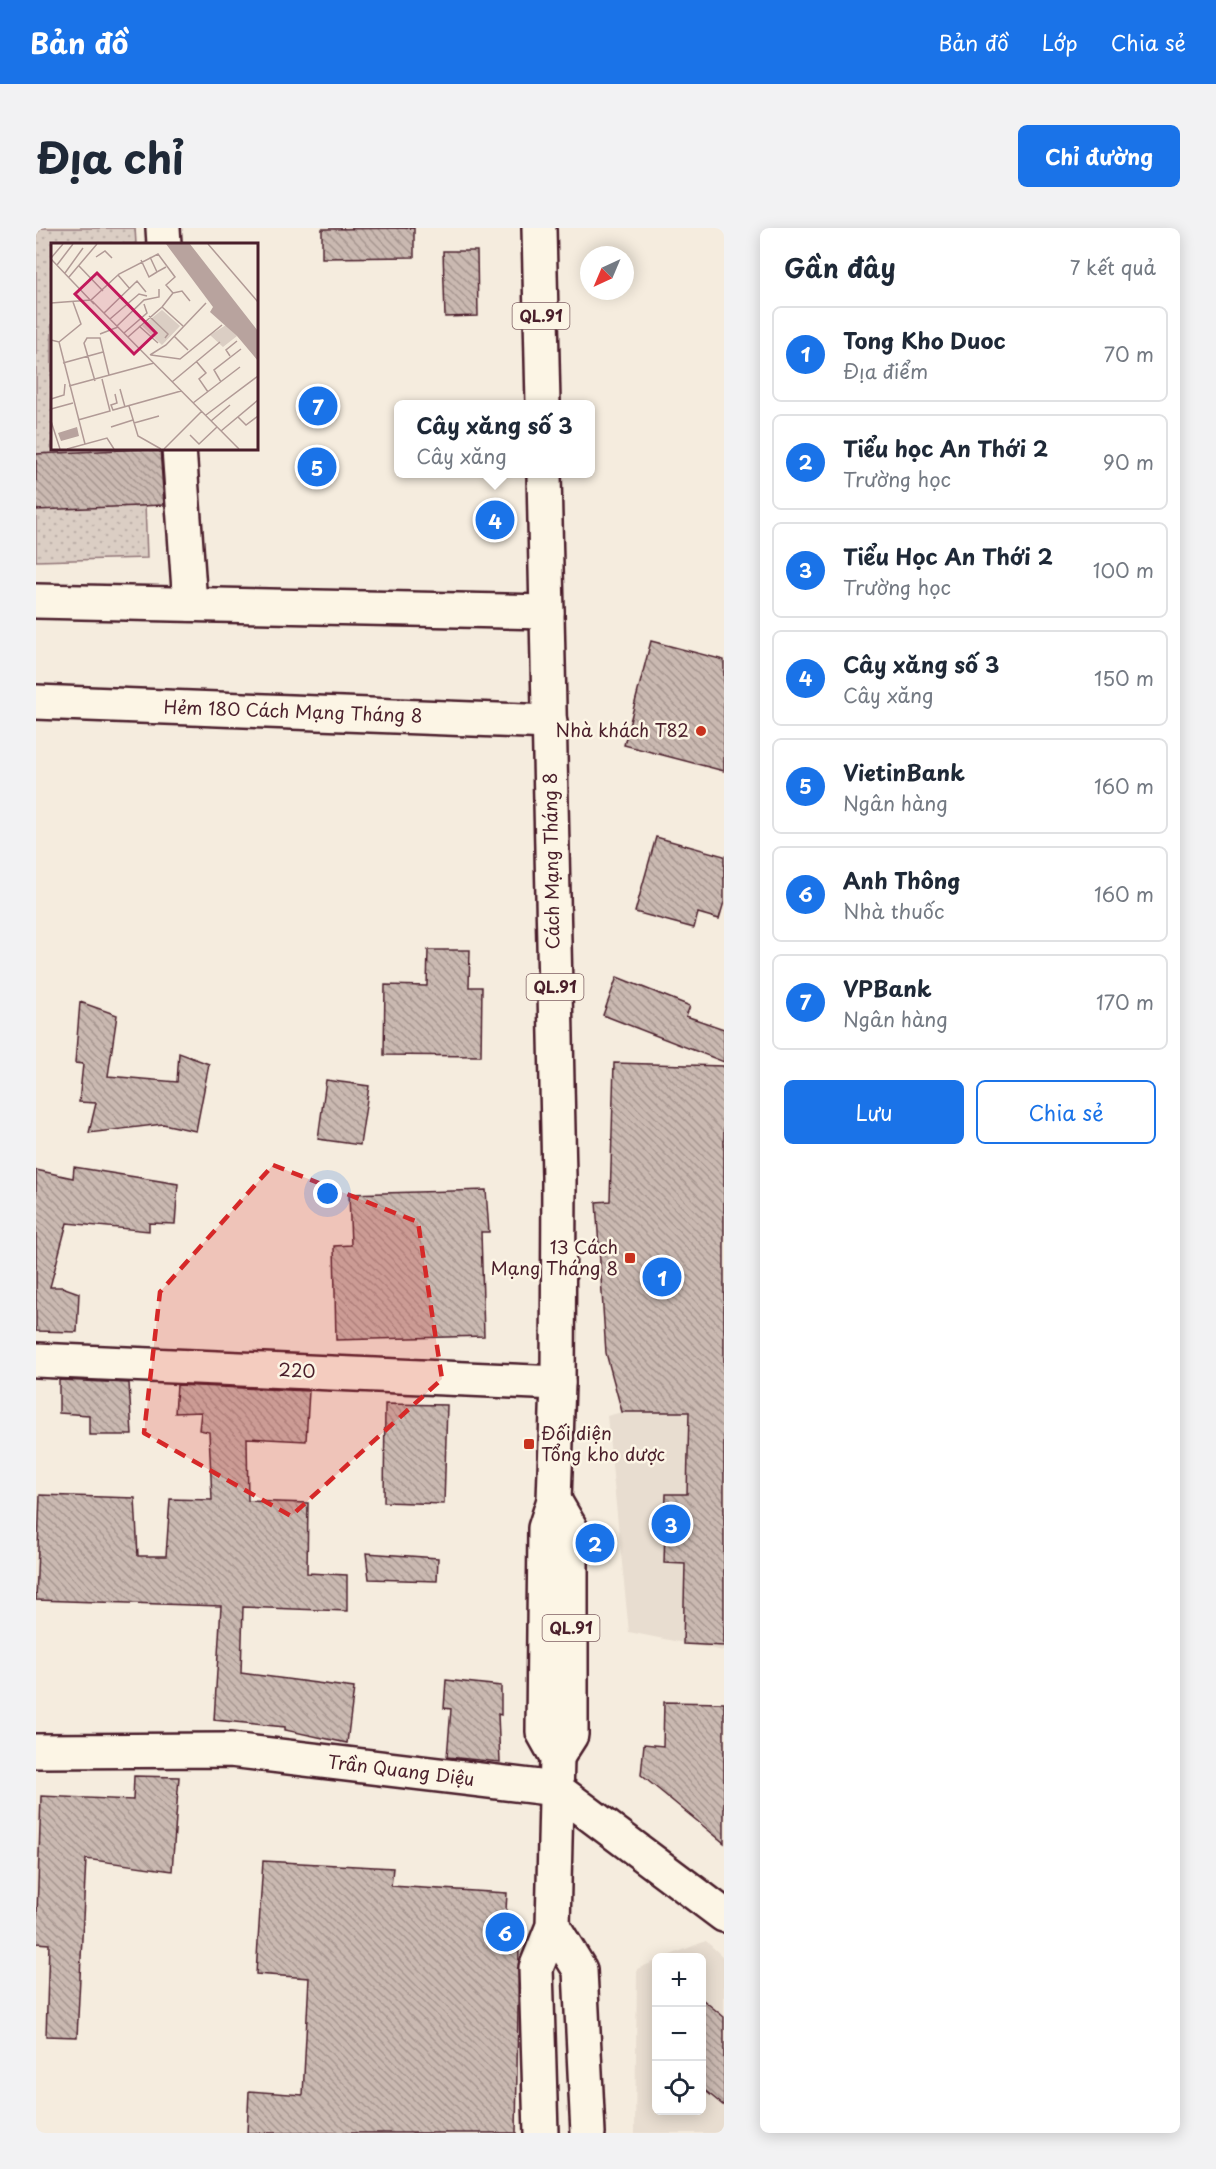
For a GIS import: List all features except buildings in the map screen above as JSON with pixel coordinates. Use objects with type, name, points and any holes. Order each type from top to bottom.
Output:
[{"type":"main road","points":[[163,228],[164,243]]},
{"type":"main road","name":"QL.91","points":[[540,228],[543,400]]},
{"type":"main road","points":[[179,450],[190,604]]},
{"type":"main road","name":"Cách Mạng Tháng 8","points":[[541,2133],[537,1968],[553,1926],[557,1757],[571,1735],[571,1529],[554,1500],[558,1383],[559,1178],[544,478]]},
{"type":"main road","points":[[36,601],[547,612]]},
{"type":"main road","name":"Hẻm 180 Cách Mạng Tháng 8","points":[[36,702],[550,722]]},
{"type":"main road","name":"220","points":[[36,1360],[558,1383]]},
{"type":"main road","name":"Trần Quang Diệu","points":[[36,1751],[230,1750],[556,1789]]},
{"type":"main road","points":[[556,1789],[724,1915]]},
{"type":"main road","points":[[553,1926],[580,1970],[588,2133]]},
{"type":"highlighted area","points":[[273,1165],[418,1222],[442,1379],[291,1516],[144,1433],[160,1292]]},
{"type":"shaded area","points":[[36,228],[135,228],[136,243],[51,243],[51,450],[143,450],[147,558],[36,561]]},
{"type":"shaded area","points":[[622,1412],[724,1412],[724,1651],[629,1632],[607,1416]]},
{"type":"shaded area","points":[[706,1941],[724,1958],[724,2133],[635,2133],[637,1969],[652,1963],[652,2115],[706,2115],[706,1953],[675,1953]]},
{"type":"place","name":"VPBank","points":[[318,406]]},
{"type":"place","name":"VietinBank","points":[[317,467]]},
{"type":"place","name":"Cây xăng số 3","points":[[495,520]]},
{"type":"place","name":"Nhà khách T82","points":[[701,731]]},
{"type":"place","name":"13 Cách Mạng Tháng 8","points":[[630,1258]]},
{"type":"place","name":"Tong Kho Duoc","points":[[662,1277]]},
{"type":"place","name":"Đối diện Tổng kho dược","points":[[529,1444]]},
{"type":"place","name":"Tiểu Học An Thới 2","points":[[671,1524]]},
{"type":"place","name":"Tiểu học An Thới 2","points":[[595,1543]]},
{"type":"place","name":"Anh Thông","points":[[505,1932]]}]
